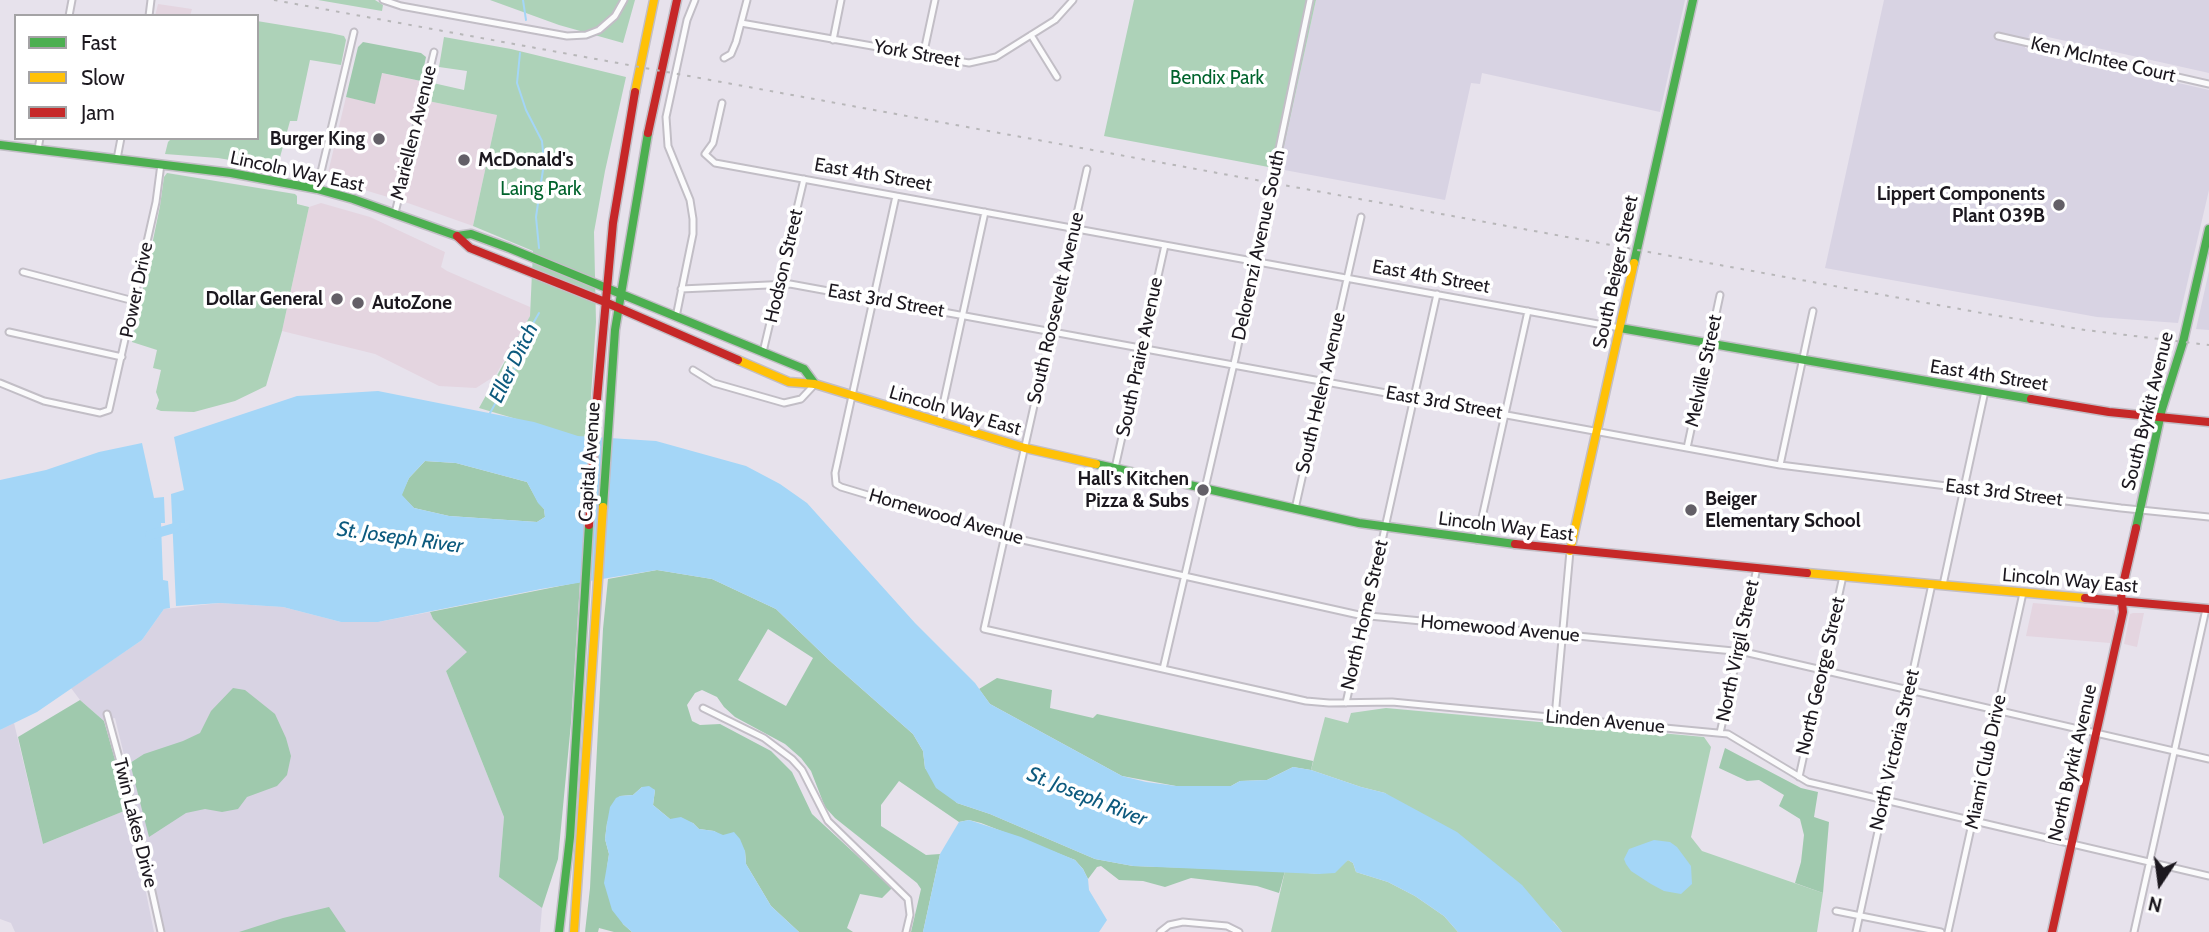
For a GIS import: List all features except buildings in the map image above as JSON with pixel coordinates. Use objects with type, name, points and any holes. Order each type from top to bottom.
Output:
[{"type":"main road","name":"Capital Avenue","points":[[559,932],[569,851],[605,302],[620,173],[654,0]]},
{"type":"main road","name":"Capital Avenue","points":[[574,932],[615,330],[641,167],[677,0]]},
{"type":"main road","name":"South Beiger Street","points":[[1570,551],[1693,0]]},
{"type":"main road","name":"Lincoln Way East","points":[[0,145],[243,175],[317,189],[457,236],[470,248],[481,253],[605,302],[789,382],[815,384],[1025,448],[1385,528],[1570,551],[2207,609]]},
{"type":"main road","name":"South Byrkit Avenue","points":[[2122,602],[2160,418],[2183,342],[2209,229]]},
{"type":"main road","name":"Lincoln Way East","points":[[457,236],[471,234],[763,352],[804,369],[815,384]]},
{"type":"main road","name":"East 4th Street","points":[[1620,328],[1985,391],[2160,418],[2209,422]]},
{"type":"main road","name":"North Byrkit Avenue","points":[[2052,932],[2120,624],[2122,602]]},
{"type":"street","points":[[383,0],[401,6],[567,36],[586,35],[599,30],[615,16],[624,0]]},
{"type":"street","points":[[676,317],[693,234],[693,219],[690,200],[668,146],[666,117],[687,20],[695,0]]},
{"type":"street","points":[[724,58],[732,54],[747,0]]},
{"type":"street","points":[[833,40],[841,0]]},
{"type":"street","points":[[923,56],[935,0]]},
{"type":"street","name":"York Street","points":[[741,23],[923,56],[979,63],[996,57],[1031,35],[1064,12],[1073,0]]},
{"type":"street","name":"Delorenzi Avenue South","points":[[1163,669],[1256,261],[1310,0]]},
{"type":"street","points":[[317,189],[354,32]]},
{"type":"street","points":[[1031,35],[1058,77]]},
{"type":"street","name":"Ken McIntee Court","points":[[1997,36],[2209,84]]},
{"type":"street","name":"Mariellen Avenue","points":[[395,213],[434,52]]},
{"type":"street","name":"East 4th Street","points":[[722,103],[713,143],[705,154],[715,163],[1620,328]]},
{"type":"street","points":[[38,149],[40,140]]},
{"type":"street","points":[[117,159],[121,140]]},
{"type":"street","name":"Power Drive","points":[[0,383],[34,399],[105,413],[111,407],[156,202],[161,164]]},
{"type":"street","name":"South Roosevelt Avenue","points":[[984,629],[1087,169]]},
{"type":"street","name":"Hodson Street","points":[[763,352],[804,179]]},
{"type":"street","points":[[852,397],[896,196]]},
{"type":"street","points":[[939,422],[985,212]]},
{"type":"street","name":"South Helen Avenue","points":[[1296,509],[1361,217]]},
{"type":"street","name":"South Praire Avenue","points":[[1115,468],[1165,245]]},
{"type":"street","points":[[23,272],[134,301]]},
{"type":"street","name":"East 3rd Street","points":[[681,289],[780,283],[1780,465],[2209,517]]},
{"type":"street","name":"North Home Street","points":[[1346,703],[1437,294]]},
{"type":"street","name":"Melville Street","points":[[1687,448],[1720,295]]},
{"type":"street","points":[[1780,465],[1813,311]]},
{"type":"street","points":[[1478,540],[1528,312]]},
{"type":"street","points":[[9,332],[122,357]]},
{"type":"street","points":[[693,370],[714,383],[784,403],[801,399],[815,384]]},
{"type":"street","points":[[1943,585],[1985,391]]},
{"type":"street","name":"Homewood Avenue","points":[[852,397],[834,479],[841,487],[1005,536],[1366,616],[1738,651],[2209,759]]},
{"type":"street","points":[[1555,717],[1570,551]]},
{"type":"street","name":"North Virgil Street","points":[[1720,733],[1756,568]]},
{"type":"street","name":"North George Street","points":[[1799,777],[1843,576]]},
{"type":"street","name":"North Victoria Street","points":[[1856,932],[1932,584]]},
{"type":"street","name":"Miami Club Drive","points":[[1948,932],[2023,593]]},
{"type":"street","points":[[2134,932],[2207,609]]},
{"type":"street","name":"Linden Avenue","points":[[984,629],[1306,701],[1392,702],[1731,735],[1808,782],[2209,876]]},
{"type":"street","points":[[703,708],[764,738],[802,770],[828,821],[908,899],[910,915],[906,932]]},
{"type":"street","name":"Twin Lakes Drive","points":[[107,714],[137,824],[161,932]]},
{"type":"street","points":[[1836,911],[1941,932]]},
{"type":"street","points":[[1160,932],[1169,925],[1183,922],[1227,926],[1239,932]]},
{"type":"shaded area","points":[[1316,0],[1685,0],[1660,112],[1482,73],[1480,84],[1471,83],[1445,200],[1279,169]]},
{"type":"shaded area","points":[[1884,0],[2209,0],[2209,73],[2030,33],[2025,48],[2209,90],[2209,190],[2178,323],[2097,317],[1825,268]]},
{"type":"shaded area","points":[[158,4],[192,9],[191,14],[156,14]]},
{"type":"shaded area","points":[[381,73],[421,81],[394,196],[391,198],[327,177],[346,97],[375,103]]},
{"type":"shaded area","points":[[428,101],[497,115],[473,226],[405,202]]},
{"type":"shaded area","points":[[321,203],[370,217],[445,252],[441,267],[447,271],[530,307],[530,316],[495,376],[476,388],[439,386],[375,354],[282,331],[309,207]]},
{"type":"shaded area","points":[[2209,271],[2209,330],[2196,329]]},
{"type":"shaded area","points":[[220,603],[283,607],[341,622],[378,622],[430,612],[433,619],[468,652],[446,671],[504,817],[499,877],[542,908],[540,932],[164,932],[115,718],[104,721],[80,700],[71,688],[142,640],[164,609]]},
{"type":"shaded area","points":[[2033,603],[2114,610],[2116,616],[2110,643],[2026,636]]},
{"type":"shaded area","points":[[2144,613],[2137,647],[2124,644],[2130,614]]},
{"type":"shaded area","points":[[14,723],[43,844],[129,809],[154,932],[15,932],[11,923],[0,919],[0,730]]},
{"type":"green space","points":[[318,0],[375,0],[383,5],[382,11]]},
{"type":"green space","points":[[490,0],[635,0],[623,43],[559,25]]},
{"type":"green space","name":"Bendix Park","points":[[1134,0],[1316,0],[1279,169],[1104,136]]},
{"type":"green space","points":[[259,21],[344,36],[346,40],[341,65],[310,60],[297,121],[290,121],[277,168],[218,158],[165,154],[168,142],[259,140]]},
{"type":"green space","name":"Laing Park","points":[[444,37],[511,49],[626,77],[594,232],[596,322],[588,440],[479,408],[530,316],[533,251],[473,226],[497,115],[428,101],[433,83],[464,90],[467,71],[439,67]]},
{"type":"green space","points":[[363,42],[421,53],[426,57],[421,81],[382,73],[375,104],[346,97],[358,47]]},
{"type":"green space","points":[[167,173],[295,194],[297,204],[309,207],[282,331],[266,386],[235,401],[194,412],[156,409],[159,400],[156,392],[161,370],[153,368],[157,350],[132,342],[164,177]]},
{"type":"green space","points":[[425,461],[456,463],[527,482],[544,509],[545,517],[537,522],[449,516],[414,508],[401,495],[409,478]]},
{"type":"green space","points":[[657,570],[712,579],[776,609],[913,734],[923,751],[925,768],[957,803],[990,814],[1095,859],[1133,866],[1285,871],[1279,893],[1257,886],[1191,878],[1165,887],[1143,881],[1119,880],[1101,866],[1097,867],[1088,879],[1075,860],[981,823],[969,820],[959,822],[899,781],[881,805],[881,826],[926,855],[940,854],[923,932],[911,932],[921,889],[917,883],[835,818],[825,807],[811,771],[801,758],[785,744],[735,717],[717,697],[702,690],[695,693],[687,705],[692,721],[700,725],[720,724],[771,751],[792,772],[812,814],[892,888],[882,898],[860,894],[847,928],[853,932],[799,932],[771,906],[746,864],[745,851],[714,831],[699,829],[693,823],[670,819],[653,805],[655,790],[642,787],[633,795],[620,796],[607,823],[605,839],[609,854],[607,868],[623,924],[632,932],[614,932],[599,928],[598,932],[585,932],[590,888],[608,579]],"holes":[[[768,629],[813,658],[786,706],[738,680]]]},
{"type":"green space","points":[[580,582],[571,723],[558,859],[542,908],[499,877],[504,817],[446,671],[467,652],[433,619],[430,612]]},
{"type":"green space","points":[[997,678],[1052,690],[1050,708],[1093,718],[1097,714],[1313,761],[1311,770],[1293,767],[1267,780],[1240,781],[1231,786],[1176,786],[1122,776],[990,704],[979,689]]},
{"type":"green space","points":[[233,688],[245,690],[275,714],[291,756],[287,775],[277,786],[247,797],[238,809],[222,812],[205,809],[186,813],[149,837],[130,763],[144,754],[200,733],[211,711]]},
{"type":"green space","points":[[80,700],[104,721],[129,809],[43,844],[18,737]]},
{"type":"green space","points":[[1386,708],[1704,737],[1711,747],[1691,837],[1702,851],[1823,893],[1817,932],[1562,932],[1554,922],[1385,793],[1311,770],[1325,717],[1348,723],[1351,713]]},
{"type":"green space","points":[[1725,748],[1801,788],[1818,792],[1814,817],[1829,822],[1823,893],[1795,883],[1804,835],[1800,819],[1779,806],[1784,795],[1759,780],[1747,781],[1719,768]]},
{"type":"green space","points":[[1348,860],[1353,863],[1356,872],[1388,882],[1415,896],[1444,916],[1458,932],[1271,932],[1285,871],[1319,874]]},
{"type":"green space","points":[[329,907],[346,932],[239,932],[283,918]]},
{"type":"water","points":[[378,391],[534,422],[578,436],[656,441],[746,466],[780,484],[807,503],[915,623],[975,683],[990,704],[1122,776],[1146,782],[1176,786],[1231,786],[1240,781],[1267,780],[1293,767],[1385,793],[1457,832],[1522,885],[1562,932],[1458,932],[1444,916],[1415,896],[1388,882],[1356,872],[1353,863],[1348,860],[1335,873],[1319,874],[1133,866],[1095,859],[990,814],[957,803],[936,788],[925,768],[923,751],[913,734],[776,609],[712,579],[657,570],[541,589],[378,622],[341,622],[283,607],[220,603],[176,606],[171,494],[184,490],[174,437],[297,396]],"holes":[[[425,461],[456,463],[527,482],[544,509],[545,517],[537,522],[449,516],[414,508],[402,495],[409,478]]]},
{"type":"water","points":[[142,443],[154,498],[164,497],[165,523],[161,523],[163,580],[168,581],[170,608],[164,609],[142,640],[37,712],[0,730],[0,480],[46,470],[99,452]]},
{"type":"water","points":[[649,786],[655,790],[653,805],[670,819],[681,817],[699,829],[723,835],[734,832],[745,851],[746,864],[771,906],[799,932],[632,932],[623,924],[612,910],[604,883],[609,854],[605,839],[610,807],[616,798],[633,795],[642,787]]},
{"type":"water","points":[[969,820],[1021,837],[1075,860],[1083,869],[1089,890],[1107,920],[1099,932],[923,932],[940,854],[959,822]]},
{"type":"water","points":[[1654,840],[1670,842],[1691,866],[1692,884],[1681,894],[1664,891],[1651,884],[1631,871],[1626,864],[1624,859],[1629,849]]},
{"type":"waterway","name":"Eller Ditch","points":[[523,0],[526,20]]},
{"type":"waterway","name":"Eller Ditch","points":[[520,53],[517,83],[526,110],[542,141],[544,163],[536,217],[539,248]]},
{"type":"waterway","name":"Eller Ditch","points":[[490,413],[519,361],[539,313]]},
{"type":"waterway","name":"St. Joseph River","points":[[150,535],[185,525]]},
{"type":"railway","points":[[274,0],[1987,314],[2085,330],[2209,345]]},
{"type":"traffic: fast","points":[[1634,263],[1693,0]]},
{"type":"traffic: fast","points":[[603,507],[615,330],[648,133]]},
{"type":"traffic: fast","points":[[0,145],[231,173],[317,189],[457,236]]},
{"type":"traffic: fast","points":[[2136,528],[2162,409],[2183,342],[2209,229]]},
{"type":"traffic: fast","points":[[457,236],[471,234],[509,248],[804,369],[815,384]]},
{"type":"traffic: fast","points":[[1620,328],[2031,399]]},
{"type":"traffic: fast","points":[[1096,464],[1359,523],[1515,544]]},
{"type":"traffic: fast","points":[[559,932],[570,837],[589,525]]},
{"type":"traffic: slow","points":[[635,92],[654,0]]},
{"type":"traffic: slow","points":[[1570,551],[1634,263]]},
{"type":"traffic: slow","points":[[738,360],[789,382],[815,384],[1025,448],[1096,464]]},
{"type":"traffic: slow","points":[[574,932],[603,507]]},
{"type":"traffic: slow","points":[[1807,573],[2085,598]]},
{"type":"traffic: jam","points":[[648,133],[677,0]]},
{"type":"traffic: jam","points":[[589,525],[596,410],[613,223],[635,92]]},
{"type":"traffic: jam","points":[[457,236],[470,248],[605,302],[738,360]]},
{"type":"traffic: jam","points":[[2031,399],[2109,412],[2209,422]]},
{"type":"traffic: jam","points":[[2052,932],[2123,612],[2121,593],[2136,528]]},
{"type":"traffic: jam","points":[[1515,544],[1807,573]]},
{"type":"traffic: jam","points":[[2085,598],[2209,609]]},
{"type":"place","name":"Burger King","points":[[379,139]]},
{"type":"place","name":"McDonald's","points":[[464,160]]},
{"type":"place","name":"Lippert Components Plant 039B","points":[[2059,205]]},
{"type":"place","name":"Dollar General","points":[[337,299]]},
{"type":"place","name":"AutoZone","points":[[358,303]]},
{"type":"place","name":"Hall's Kitchen Pizza & Subs","points":[[1203,490]]},
{"type":"place","name":"Beiger Elementary School","points":[[1691,510]]}]
